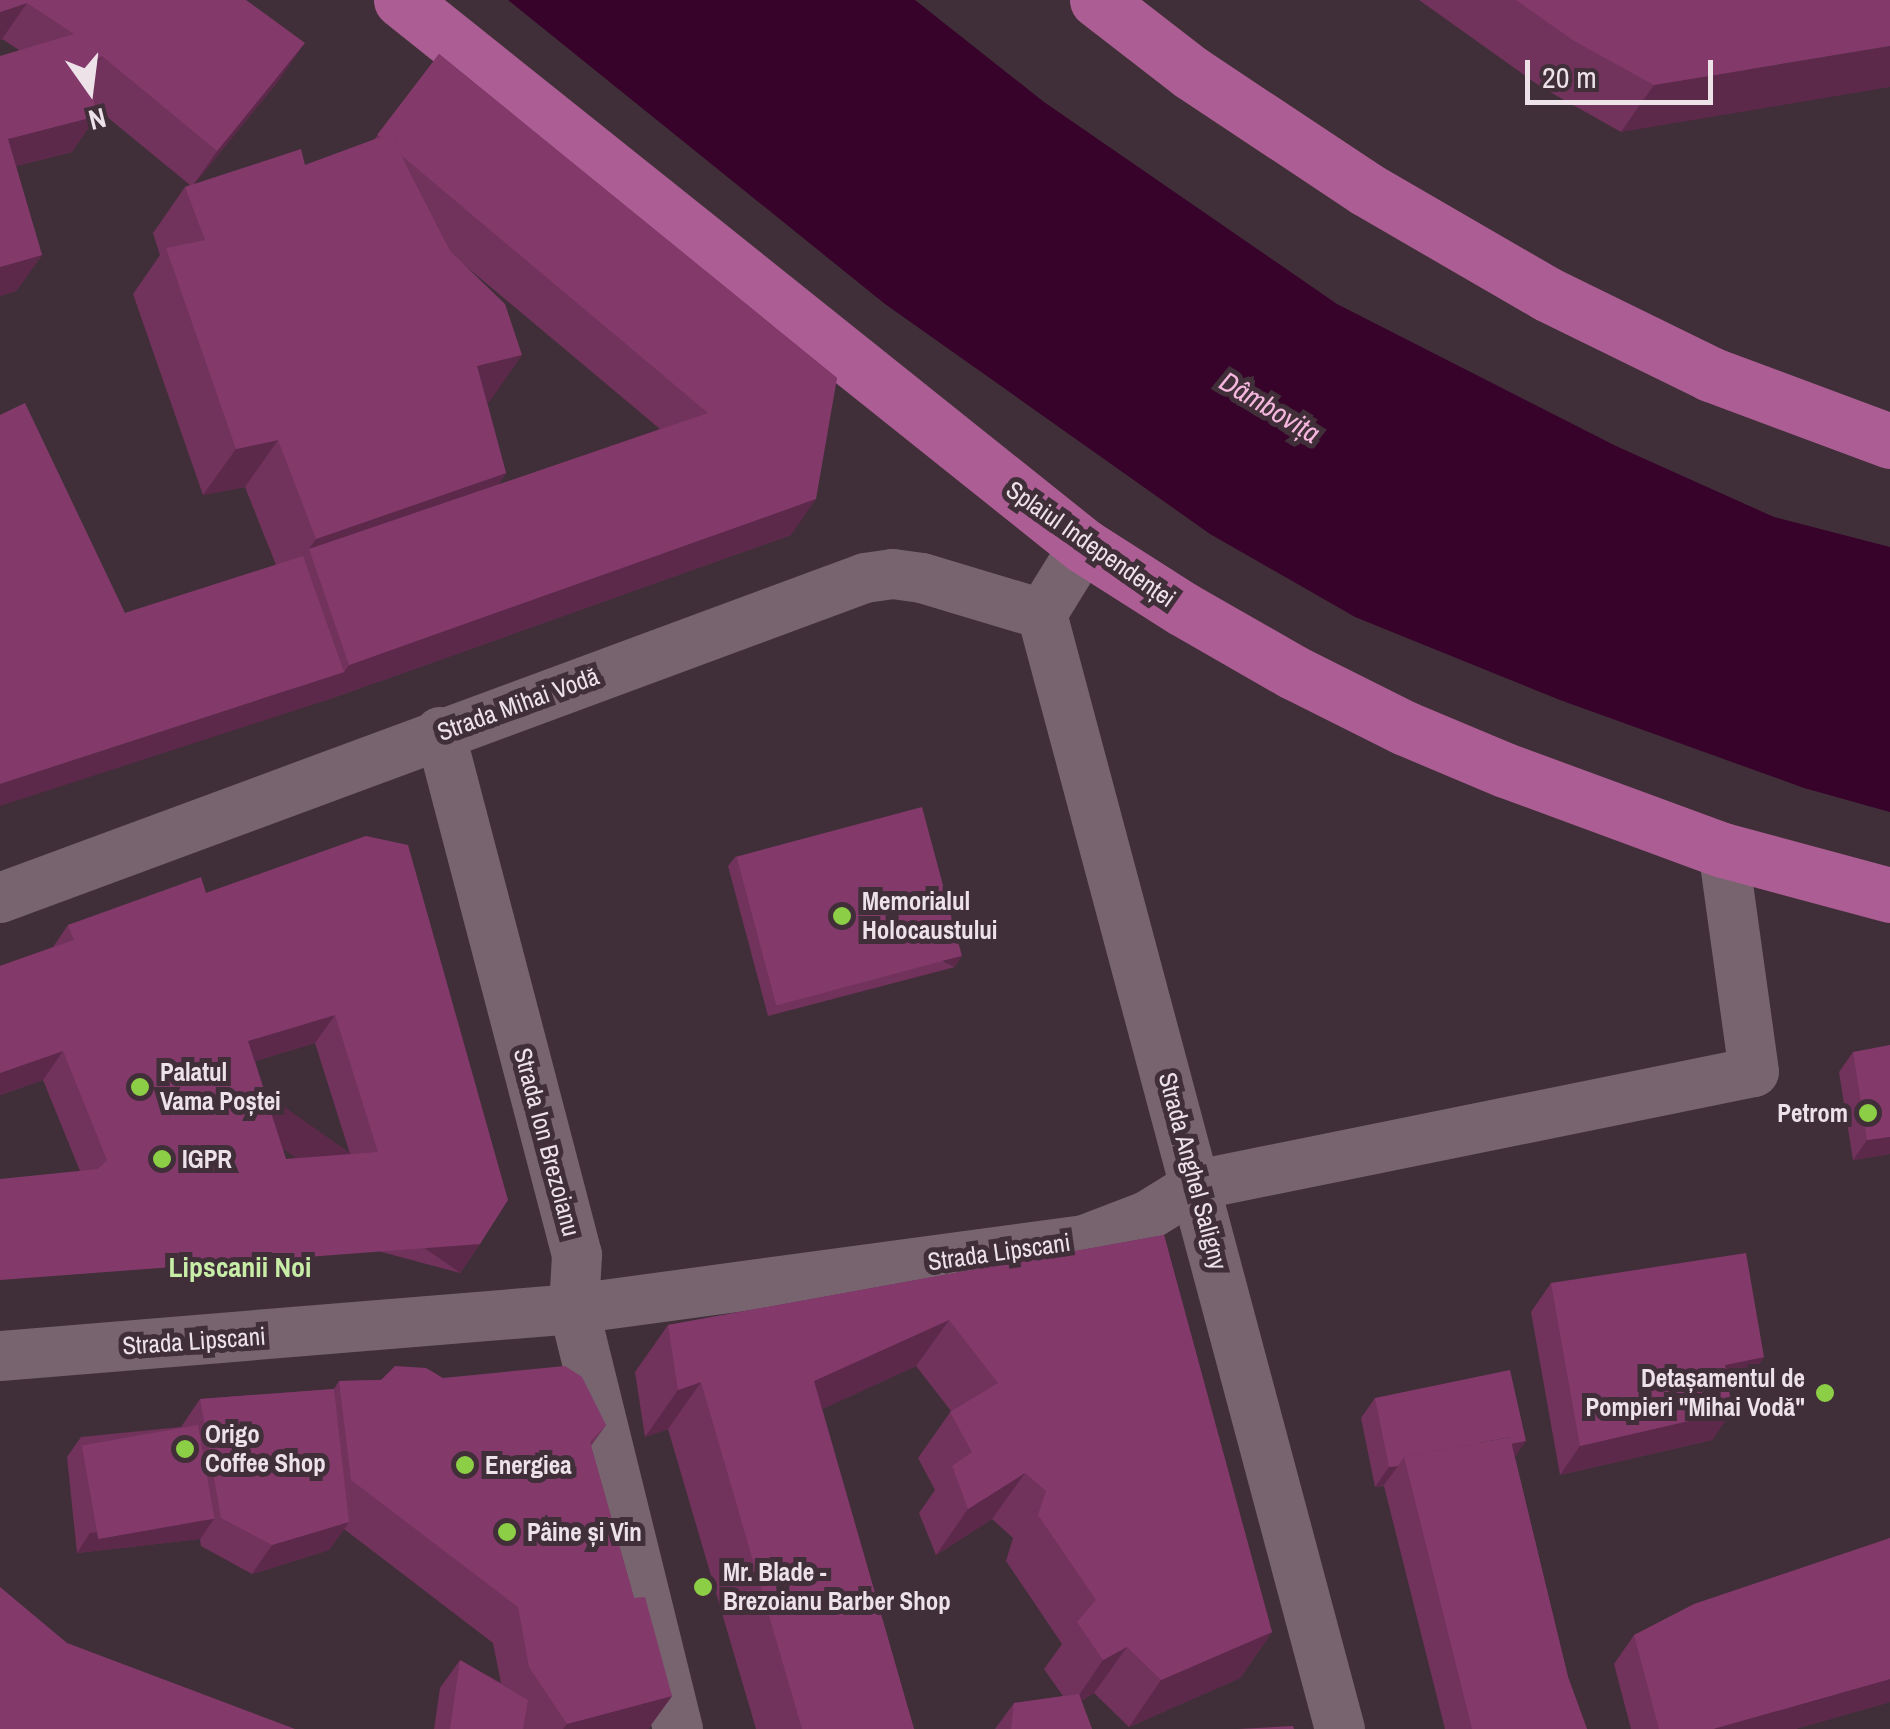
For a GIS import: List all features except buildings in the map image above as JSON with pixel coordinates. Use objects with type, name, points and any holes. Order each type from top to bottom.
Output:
[{"type":"main road","name":"Splaiul Independenței","points":[[401,0],[1084,546],[1294,672],[1405,728],[1615,814],[1722,850],[1890,895]]},
{"type":"main road","points":[[1097,0],[1190,72],[1366,189],[1547,294],[1710,374],[1890,442]]},
{"type":"street","points":[[1042,614],[1084,546]]},
{"type":"street","name":"Strada Mihai Vodă","points":[[0,898],[440,732],[865,578],[893,574],[922,578],[1042,614]]},
{"type":"street","name":"Strada Anghel Saligny","points":[[1042,614],[1340,1729]]},
{"type":"street","name":"Strada Ion Brezoianu","points":[[440,732],[577,1255],[574,1310],[678,1729]]},
{"type":"street","name":"Strada Lipscani","points":[[0,1356],[574,1310],[1084,1240],[1147,1216],[1197,1185],[1754,1072],[1722,850]]},
{"type":"water","name":"Dâmbovița","points":[[508,0],[915,0],[1044,102],[1337,304],[1616,446],[1774,517],[1890,547],[1890,812],[1804,788],[1560,700],[1355,617],[1210,534],[885,304]]},
{"type":"place","name":"Memorialul Holocaustului","points":[[842,916]]},
{"type":"place","name":"Palatul Vama Poștei","points":[[140,1087]]},
{"type":"place","name":"Petrom","points":[[1868,1113]]},
{"type":"place","name":"IGPR","points":[[162,1159]]},
{"type":"place","name":"Detașamentul de Pompieri \"Mihai Vodă\"","points":[[1825,1393]]},
{"type":"place","name":"Origo Coffee Shop","points":[[185,1449]]},
{"type":"place","name":"Energiea","points":[[465,1465]]},
{"type":"place","name":"Pâine și Vin","points":[[507,1532]]},
{"type":"place","name":"Mr. Blade - Brezoianu Barber Shop","points":[[703,1587]]},
{"type":"district","name":"Lipscanii Noi","points":[[240,1267]]}]
